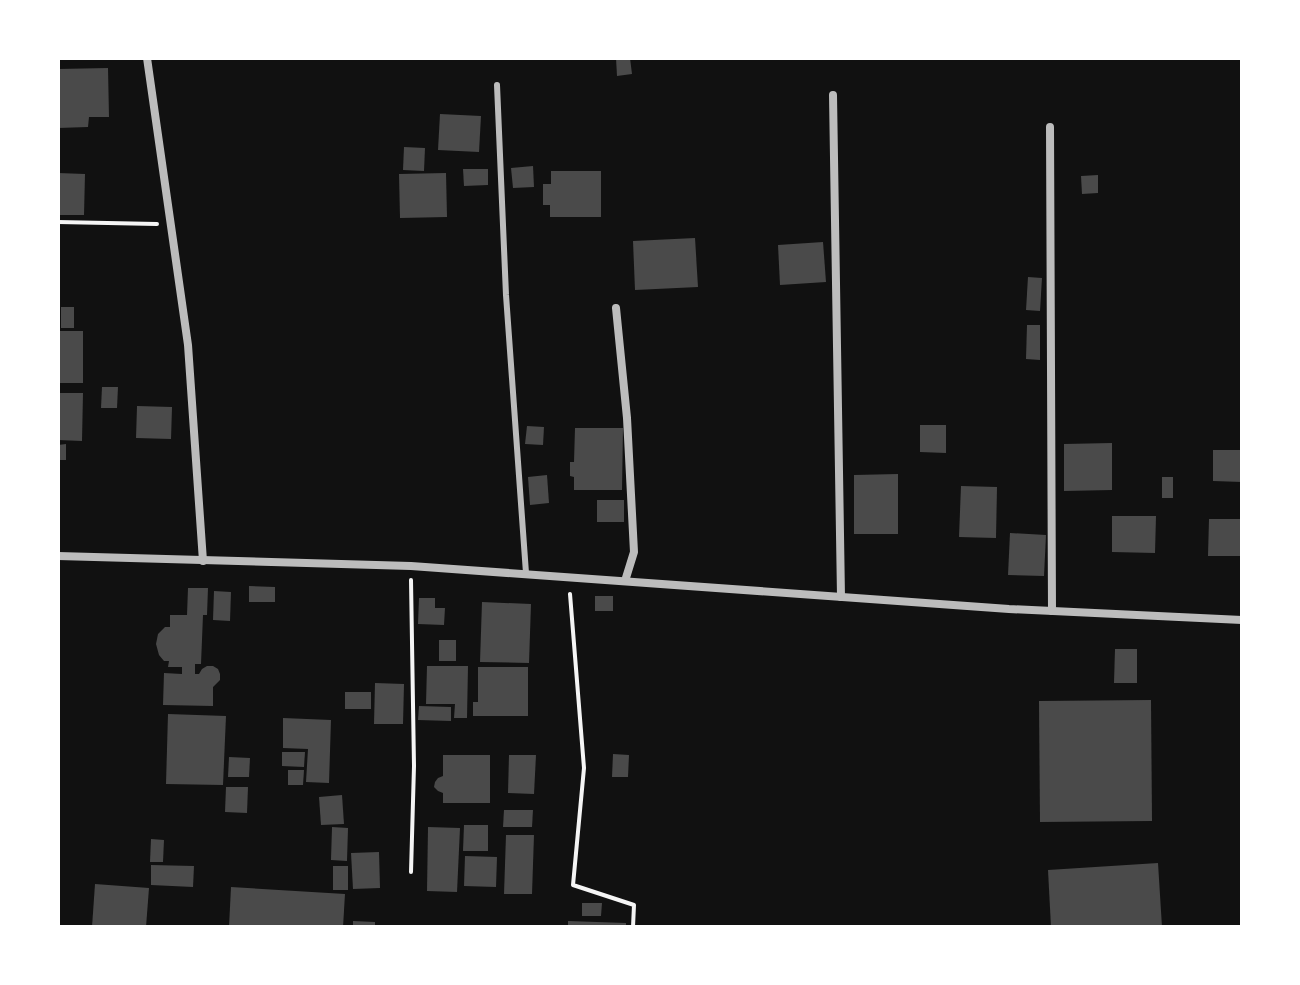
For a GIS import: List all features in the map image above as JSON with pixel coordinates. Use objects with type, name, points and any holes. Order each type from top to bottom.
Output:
[{"type":"street","points":[[147,58],[188,345],[203,561]]},
{"type":"street","points":[[833,95],[841,597]]},
{"type":"street","points":[[1050,127],[1052,611]]},
{"type":"street","points":[[616,308],[627,418],[634,552],[625,581]]},
{"type":"street","points":[[58,556],[411,566],[1052,611],[1242,620]]},
{"type":"lane","points":[[497,85],[506,295],[526,573]]},
{"type":"path","points":[[58,222],[172,225]]},
{"type":"path","points":[[411,566],[414,766],[411,872]]},
{"type":"path","points":[[568,576],[584,768],[573,885],[634,905],[633,927]]},
{"type":"building","points":[[616,58],[630,58],[632,74],[617,76]]},
{"type":"building","points":[[108,68],[109,117],[89,117],[88,127],[58,128],[58,69]]},
{"type":"building","points":[[440,114],[481,116],[479,152],[438,150]]},
{"type":"building","points":[[404,147],[425,148],[424,171],[403,170]]},
{"type":"building","points":[[533,166],[534,187],[513,188],[511,168]]},
{"type":"building","points":[[463,169],[488,169],[488,185],[464,186]]},
{"type":"building","points":[[551,171],[601,171],[601,217],[550,217],[550,205],[543,205],[543,184],[551,184]]},
{"type":"building","points":[[58,173],[85,174],[84,215],[58,215]]},
{"type":"building","points":[[446,173],[447,217],[400,218],[399,174]]},
{"type":"building","points":[[1098,175],[1098,193],[1082,194],[1081,176]]},
{"type":"building","points":[[695,238],[698,287],[635,290],[633,241]]},
{"type":"building","points":[[823,242],[826,282],[780,285],[778,245]]},
{"type":"building","points":[[1028,277],[1042,278],[1040,311],[1026,310]]},
{"type":"building","points":[[61,307],[74,307],[74,328],[61,328]]},
{"type":"building","points":[[1027,325],[1040,325],[1040,360],[1026,359]]},
{"type":"building","points":[[58,331],[83,331],[83,383],[58,383]]},
{"type":"building","points":[[102,387],[118,387],[117,408],[101,408]]},
{"type":"building","points":[[58,393],[83,393],[82,441],[58,440]]},
{"type":"building","points":[[137,406],[172,407],[171,439],[136,438]]},
{"type":"building","points":[[920,425],[946,425],[946,453],[920,452]]},
{"type":"building","points":[[527,426],[544,427],[543,445],[525,444]]},
{"type":"building","points":[[575,428],[623,428],[622,490],[574,490],[570,462],[574,462]]},
{"type":"building","points":[[1112,443],[1112,490],[1064,491],[1064,444]]},
{"type":"building","points":[[66,444],[66,460],[58,460],[58,445]]},
{"type":"building","points":[[1213,450],[1242,450],[1242,482],[1213,481]]},
{"type":"building","points":[[898,474],[898,534],[854,534],[854,475]]},
{"type":"building","points":[[547,475],[549,503],[530,505],[528,477]]},
{"type":"building","points":[[1162,477],[1173,477],[1173,498],[1162,498]]},
{"type":"building","points":[[961,486],[997,487],[996,538],[959,537]]},
{"type":"building","points":[[597,500],[624,500],[624,522],[597,522]]},
{"type":"building","points":[[1112,516],[1156,516],[1155,553],[1112,552]]},
{"type":"building","points":[[1209,519],[1242,519],[1242,556],[1208,556]]},
{"type":"building","points":[[1010,533],[1046,535],[1044,576],[1008,575]]},
{"type":"building","points":[[249,586],[275,587],[275,602],[249,602]]},
{"type":"building","points":[[188,588],[208,588],[207,615],[203,615],[201,664],[195,664],[195,674],[207,666],[218,669],[220,680],[213,687],[213,706],[163,705],[164,673],[182,674],[182,667],[168,667],[169,661],[164,661],[159,655],[156,644],[158,634],[165,627],[170,627],[170,615],[187,615]]},
{"type":"building","points":[[214,591],[231,592],[230,621],[213,620]]},
{"type":"building","points":[[595,596],[613,596],[613,611],[595,611]]},
{"type":"building","points":[[419,598],[435,598],[435,608],[445,608],[444,625],[418,624]]},
{"type":"building","points":[[482,602],[531,604],[529,663],[480,662]]},
{"type":"building","points":[[439,640],[456,640],[456,661],[439,661]]},
{"type":"building","points":[[1115,649],[1137,649],[1137,683],[1114,683]]},
{"type":"building","points":[[427,666],[468,666],[467,718],[454,718],[455,704],[426,704]]},
{"type":"building","points":[[478,667],[528,667],[528,716],[473,716],[473,702],[478,702]]},
{"type":"building","points":[[375,683],[404,684],[403,724],[374,724]]},
{"type":"building","points":[[345,692],[371,692],[371,709],[345,709]]},
{"type":"building","points":[[1151,700],[1152,821],[1040,822],[1039,701]]},
{"type":"building","points":[[419,706],[451,707],[451,721],[418,720]]},
{"type":"building","points":[[168,714],[226,716],[223,785],[166,784]]},
{"type":"building","points":[[283,718],[331,720],[329,783],[306,782],[308,749],[283,748]]},
{"type":"building","points":[[282,752],[305,752],[304,767],[282,766]]},
{"type":"building","points":[[613,754],[629,755],[628,777],[612,777]]},
{"type":"building","points":[[443,755],[490,755],[490,803],[443,803],[443,793],[434,787],[438,778],[443,776]]},
{"type":"building","points":[[509,755],[536,755],[534,794],[508,793]]},
{"type":"building","points":[[229,757],[250,758],[249,777],[228,777]]},
{"type":"building","points":[[288,770],[304,770],[303,785],[288,785]]},
{"type":"building","points":[[226,787],[248,787],[247,813],[225,812]]},
{"type":"building","points":[[342,795],[344,824],[321,825],[319,797]]},
{"type":"building","points":[[504,810],[533,810],[532,827],[503,827]]},
{"type":"building","points":[[464,825],[488,825],[488,851],[463,851]]},
{"type":"building","points":[[332,827],[348,828],[347,861],[331,860]]},
{"type":"building","points":[[428,827],[460,828],[457,892],[427,891]]},
{"type":"building","points":[[506,835],[534,835],[532,894],[504,894]]},
{"type":"building","points":[[151,839],[164,840],[163,862],[150,862]]},
{"type":"building","points":[[379,852],[380,888],[353,889],[351,853]]},
{"type":"building","points":[[465,856],[497,857],[496,887],[464,886]]},
{"type":"building","points":[[1158,863],[1162,927],[1051,927],[1048,870]]},
{"type":"building","points":[[151,865],[194,866],[193,887],[151,885]]},
{"type":"building","points":[[333,866],[348,866],[348,890],[333,890]]},
{"type":"building","points":[[95,884],[149,888],[146,927],[92,927]]},
{"type":"building","points":[[231,887],[345,894],[343,927],[229,927]]},
{"type":"building","points":[[582,903],[602,903],[601,916],[582,916]]},
{"type":"building","points":[[353,921],[375,922],[375,927],[353,927]]},
{"type":"building","points":[[568,921],[626,923],[626,927],[568,927]]}]
